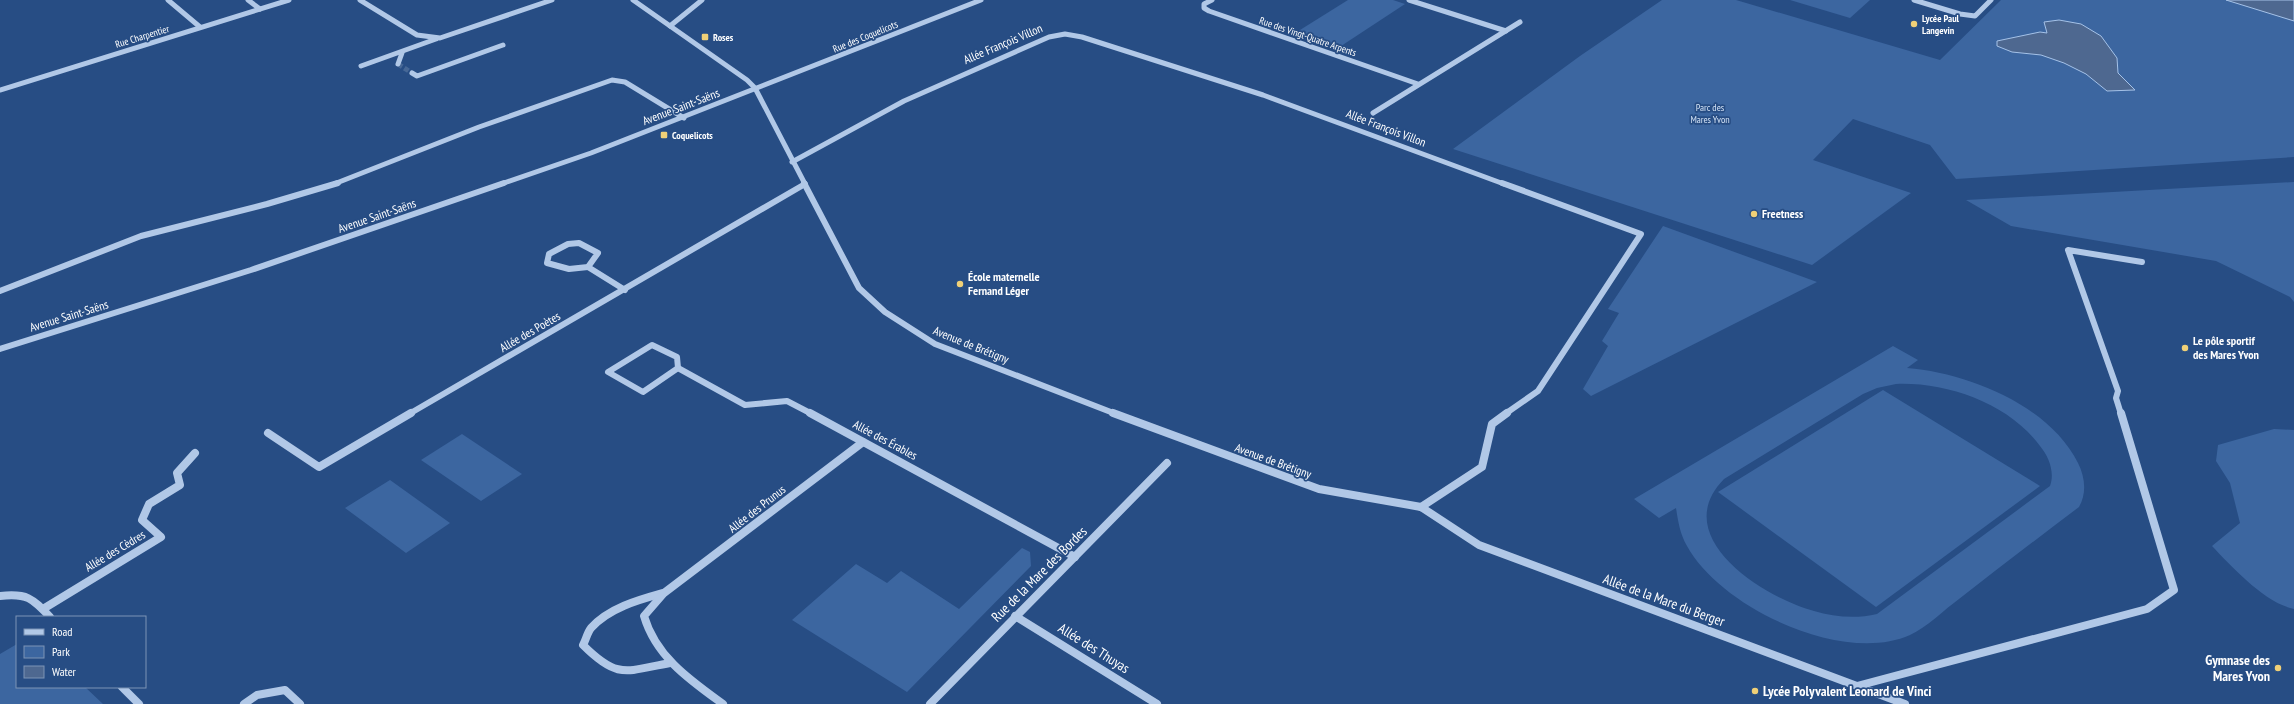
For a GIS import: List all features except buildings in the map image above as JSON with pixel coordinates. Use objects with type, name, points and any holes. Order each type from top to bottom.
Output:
[{"type":"street","points":[[168,0],[200,27]]},
{"type":"street","points":[[248,0],[260,9]]},
{"type":"street","name":"Rue Charpentier","points":[[0,90],[289,0]]},
{"type":"street","points":[[360,0],[417,35],[440,38]]},
{"type":"street","points":[[362,66],[552,0]]},
{"type":"street","name":"Avenue de Brétigny","points":[[633,0],[747,80],[755,88],[792,162],[859,288],[880,310],[935,344],[1187,442],[1318,489],[1421,507]]},
{"type":"street","points":[[670,26],[702,0]]},
{"type":"street","name":"Rue des Coquelicots","points":[[755,88],[981,0]]},
{"type":"street","name":"Rue des Vingt-Quatre Arpents","points":[[1212,0],[1204,4],[1204,8],[1209,11],[1418,84]]},
{"type":"street","points":[[1409,0],[1506,31]]},
{"type":"street","points":[[1914,0],[1960,14],[1975,16],[1991,0]]},
{"type":"street","points":[[1373,113],[1520,22]]},
{"type":"street","name":"Allée François Villon","points":[[792,162],[904,101],[1049,37],[1065,34],[1082,37],[1263,95],[1641,234],[1538,392],[1492,424],[1482,467],[1421,507]]},
{"type":"street","points":[[412,73],[417,76],[503,45]]},
{"type":"street","points":[[398,64],[402,53]]},
{"type":"street","points":[[0,291],[141,236],[267,204],[347,180],[479,127],[612,80],[625,82],[684,118]]},
{"type":"street","name":"Avenue Saint-Saëns","points":[[0,349],[251,270],[404,219],[684,118],[755,88]]},
{"type":"street","name":"Allée des Poètes","points":[[268,432],[319,467],[805,184]]},
{"type":"street","points":[[588,267],[598,253],[583,243],[568,243],[549,254],[548,263],[569,269],[588,267],[625,290]]},
{"type":"street","points":[[1857,686],[2147,608],[2174,590],[2116,398],[2118,390],[2068,250],[2142,262]]},
{"type":"street","name":"Allée des Érables","points":[[652,345],[677,357],[678,368],[643,392],[608,372],[652,345]]},
{"type":"street","name":"Allée des Érables","points":[[678,368],[745,405],[787,401],[1075,557]]},
{"type":"street","name":"Allée des Prunus","points":[[723,704],[670,664],[646,626],[644,616],[664,593],[863,442]]},
{"type":"street","name":"Allée des Cèdres","points":[[43,609],[161,537],[142,520],[149,504],[180,485],[178,473],[195,453]]},
{"type":"street","name":"Rue de la Mare des Bordes","points":[[930,704],[1167,463]]},
{"type":"street","name":"Allée de la Mare du Berger","points":[[1421,507],[1478,545],[1905,704]]},
{"type":"street","points":[[0,596],[22,593],[43,609],[49,616]]},
{"type":"street","name":"Allée des Prunus","points":[[664,593],[638,600],[610,613],[590,629],[583,645],[607,667],[625,672],[670,664]]},
{"type":"street","name":"Allée des Thuyas","points":[[1015,616],[1157,704]]},
{"type":"street","points":[[123,688],[139,704]]},
{"type":"street","points":[[244,704],[257,695],[285,690],[300,704]]},
{"type":"green space","points":[[1348,0],[1393,0],[1405,4],[1335,50],[1292,35]]},
{"type":"green space","name":"Parc des Mares Yvon","points":[[1662,0],[1736,0],[1940,60],[2001,0],[2294,0],[2294,157],[1956,179],[1930,145],[1853,119],[1813,160],[1911,193],[1812,265],[1453,149],[1580,56]]},
{"type":"green space","points":[[1790,0],[1870,0],[1850,18]]},
{"type":"green space","points":[[2294,182],[2294,302],[2290,297],[2216,261],[2011,226],[1966,200]]},
{"type":"green space","points":[[1663,226],[1817,282],[1591,396],[1583,389],[1608,346],[1602,341],[1619,313],[1608,309]]},
{"type":"green space","points":[[1893,346],[1918,360],[1907,368],[1931,371],[1980,385],[2027,409],[2048,424],[2065,442],[2078,463],[2084,479],[2084,491],[2082,502],[2079,507],[1922,628],[1910,635],[1883,642],[1852,642],[1819,636],[1786,625],[1755,609],[1727,590],[1704,569],[1687,546],[1680,527],[1676,508],[1659,518],[1634,499]],"holes":[[[1896,384],[1916,384],[1956,391],[1994,407],[2011,418],[2027,431],[2046,455],[2052,475],[2050,486],[1877,614],[1869,616],[1853,617],[1829,615],[1793,604],[1771,593],[1749,579],[1729,562],[1714,543],[1707,522],[1709,501],[1724,479],[1863,394],[1877,388]]]},
{"type":"green space","points":[[1883,390],[2040,486],[1876,607],[1718,492]]},
{"type":"green space","points":[[2274,429],[2294,430],[2294,609],[2272,600],[2261,592],[2239,574],[2212,546],[2240,523],[2230,483],[2216,461],[2218,445]]},
{"type":"green space","points":[[462,434],[522,474],[481,501],[421,460]]},
{"type":"green space","points":[[390,480],[450,523],[406,553],[345,508]]},
{"type":"green space","points":[[1022,548],[1030,552],[1031,566],[907,692],[792,620],[856,564],[887,583],[901,571],[959,609]]},
{"type":"green space","points":[[16,645],[16,688],[86,688],[103,704],[0,704],[0,654]]},
{"type":"water","points":[[2226,0],[2294,0],[2294,21]]},
{"type":"water","points":[[2059,20],[2081,24],[2101,36],[2117,58],[2118,73],[2135,90],[2107,91],[2086,74],[2064,63],[2041,55],[2012,52],[1997,46],[1997,41],[2040,32],[2047,33],[2044,22]]},
{"type":"tunnel","points":[[398,64],[412,73]]},
{"type":"place","name":"Lycée Paul Langevin","points":[[1914,24]]},
{"type":"place","name":"Roses","points":[[705,37]]},
{"type":"place","name":"Coquelicots","points":[[664,135]]},
{"type":"place","name":"Freetness","points":[[1754,214]]},
{"type":"place","name":"École maternelle Fernand Léger","points":[[960,284]]},
{"type":"place","name":"Le pôle sportif des Mares Yvon","points":[[2185,348]]},
{"type":"place","name":"Gymnase des Mares Yvon","points":[[2278,668]]},
{"type":"place","name":"Lycée Polyvalent Leonard de Vinci","points":[[1755,691]]}]
